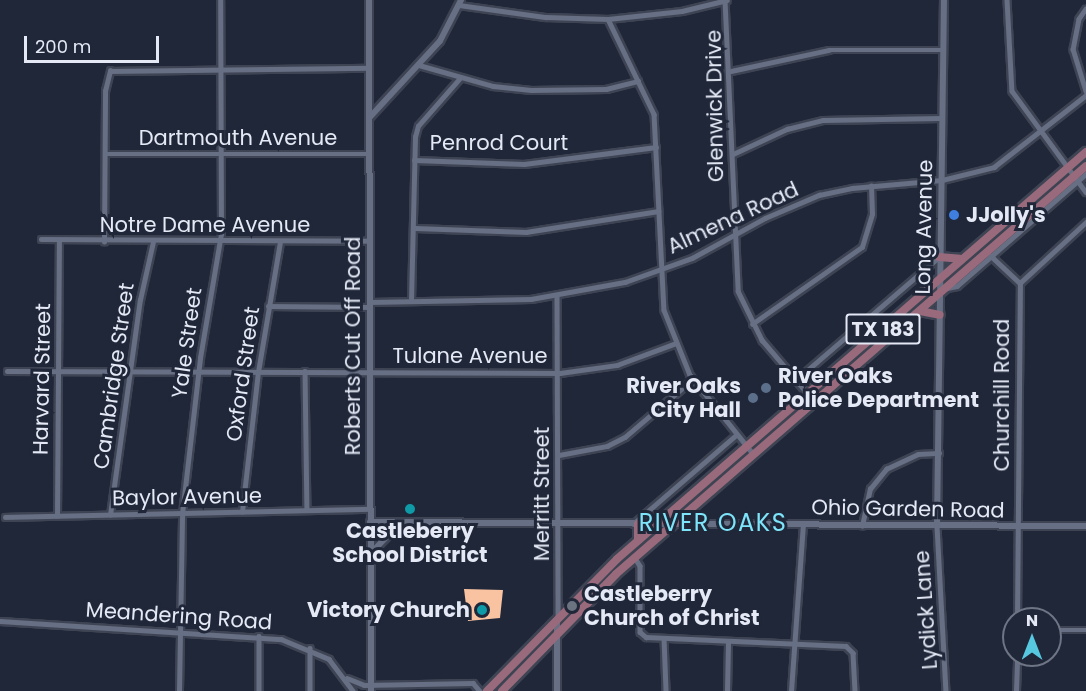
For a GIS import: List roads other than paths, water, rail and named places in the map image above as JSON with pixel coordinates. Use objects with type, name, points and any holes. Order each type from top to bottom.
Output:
[{"type":"main road","name":"TX 183","points":[[487,691],[558,616],[638,540],[1086,152]]},
{"type":"main road","name":"TX 183","points":[[502,691],[556,634],[633,559],[939,294],[1077,178],[1086,166]]},
{"type":"main road","points":[[1016,213],[1025,223]]},
{"type":"main road","points":[[939,257],[951,262],[964,258]]},
{"type":"main road","points":[[920,311],[940,315]]},
{"type":"main road","points":[[686,513],[680,510],[705,488],[704,482]]},
{"type":"main road","points":[[635,524],[638,540]]},
{"type":"main road","points":[[633,559],[651,538],[650,530]]},
{"type":"street","name":"Yale Street","points":[[179,691],[182,514],[198,371],[220,242],[220,0]]},
{"type":"street","name":"Roberts Cut Off Road","points":[[369,0],[371,691]]},
{"type":"street","points":[[370,117],[440,41],[460,3],[546,18],[608,19],[726,0]]},
{"type":"street","name":"Glenwick Drive","points":[[726,0],[731,71],[734,237],[738,291],[752,324],[815,402]]},
{"type":"street","name":"Long Avenue","points":[[938,526],[940,315],[938,280],[942,180],[944,0]]},
{"type":"street","points":[[1007,0],[1009,83],[1041,132],[1086,192]]},
{"type":"street","points":[[1086,9],[1079,19],[1073,49],[1086,93]]},
{"type":"street","points":[[608,19],[652,104],[656,147],[658,271],[664,310],[693,380],[735,436],[754,455]]},
{"type":"street","points":[[731,71],[829,50],[943,50]]},
{"type":"street","points":[[419,65],[460,78],[531,90],[606,89],[639,81]]},
{"type":"street","points":[[104,242],[107,74],[220,69],[369,68]]},
{"type":"street","points":[[411,301],[415,228],[414,160],[418,126],[460,78]]},
{"type":"street","name":"Almena Road","points":[[268,306],[557,296],[658,271],[819,195],[871,186],[942,180],[994,167],[1041,132],[1086,93]]},
{"type":"street","points":[[733,154],[787,129],[823,120],[942,118]]},
{"type":"street","name":"Penrod Court","points":[[414,160],[524,164],[656,147]]},
{"type":"street","name":"Dartmouth Avenue","points":[[105,154],[370,154]]},
{"type":"street","points":[[1077,178],[1086,174]]},
{"type":"street","points":[[752,324],[862,247],[872,214],[871,186]]},
{"type":"street","points":[[415,228],[526,232],[658,211]]},
{"type":"street","points":[[991,256],[1020,283],[1086,222]]},
{"type":"street","points":[[947,288],[957,286],[1025,223]]},
{"type":"street","name":"Notre Dame Avenue","points":[[41,239],[59,242],[369,241]]},
{"type":"street","name":"Harvard Street","points":[[57,516],[59,242]]},
{"type":"street","name":"Cambridge Street","points":[[110,515],[132,371],[140,300],[153,242]]},
{"type":"street","name":"Oxford Street","points":[[242,512],[258,372],[280,242]]},
{"type":"street","points":[[796,380],[939,257]]},
{"type":"street","name":"Churchill Road","points":[[1017,607],[1020,283]]},
{"type":"street","name":"Merritt Street","points":[[557,296],[560,373],[557,691]]},
{"type":"street","name":"Tulane Avenue","points":[[7,371],[560,373],[618,365],[676,343]]},
{"type":"street","points":[[305,371],[307,510]]},
{"type":"street","points":[[559,455],[607,446],[625,437],[693,380]]},
{"type":"street","points":[[635,524],[735,436]]},
{"type":"street","points":[[862,526],[870,489],[886,470],[918,454],[939,453]]},
{"type":"street","name":"Baylor Avenue","points":[[5,517],[370,509]]},
{"type":"street","name":"Ohio Garden Road","points":[[370,522],[1086,526]]},
{"type":"street","points":[[370,554],[402,522]]},
{"type":"street","points":[[791,691],[792,644],[801,598],[803,525]]},
{"type":"street","name":"Lydick Lane","points":[[938,526],[946,691]]},
{"type":"street","points":[[633,559],[640,566],[640,632],[664,638],[851,649],[855,691]]},
{"type":"street","name":"Meandering Road","points":[[0,621],[259,636],[310,648],[329,659],[345,676],[353,691]]},
{"type":"street","points":[[1062,630],[1086,630]]},
{"type":"street","points":[[259,636],[259,691]]},
{"type":"street","points":[[664,638],[666,691]]},
{"type":"street","points":[[727,691],[728,642]]},
{"type":"street","points":[[310,648],[310,691]]},
{"type":"street","points":[[1016,691],[1017,667]]},
{"type":"street","points":[[345,676],[355,683],[473,683],[480,691]]},
{"type":"place","name":"JJolly's","points":[[954,215]]},
{"type":"place","name":"River Oaks Police Department","points":[[766,388]]},
{"type":"place","name":"River Oaks City Hall","points":[[753,398]]},
{"type":"place","name":"Castleberry School District","points":[[410,509]]},
{"type":"place","name":"Castleberry Church of Christ","points":[[572,606]]},
{"type":"place","name":"Victory Church","points":[[482,610]]},
{"type":"district","name":"RIVER OAKS","points":[[713,523]]}]
